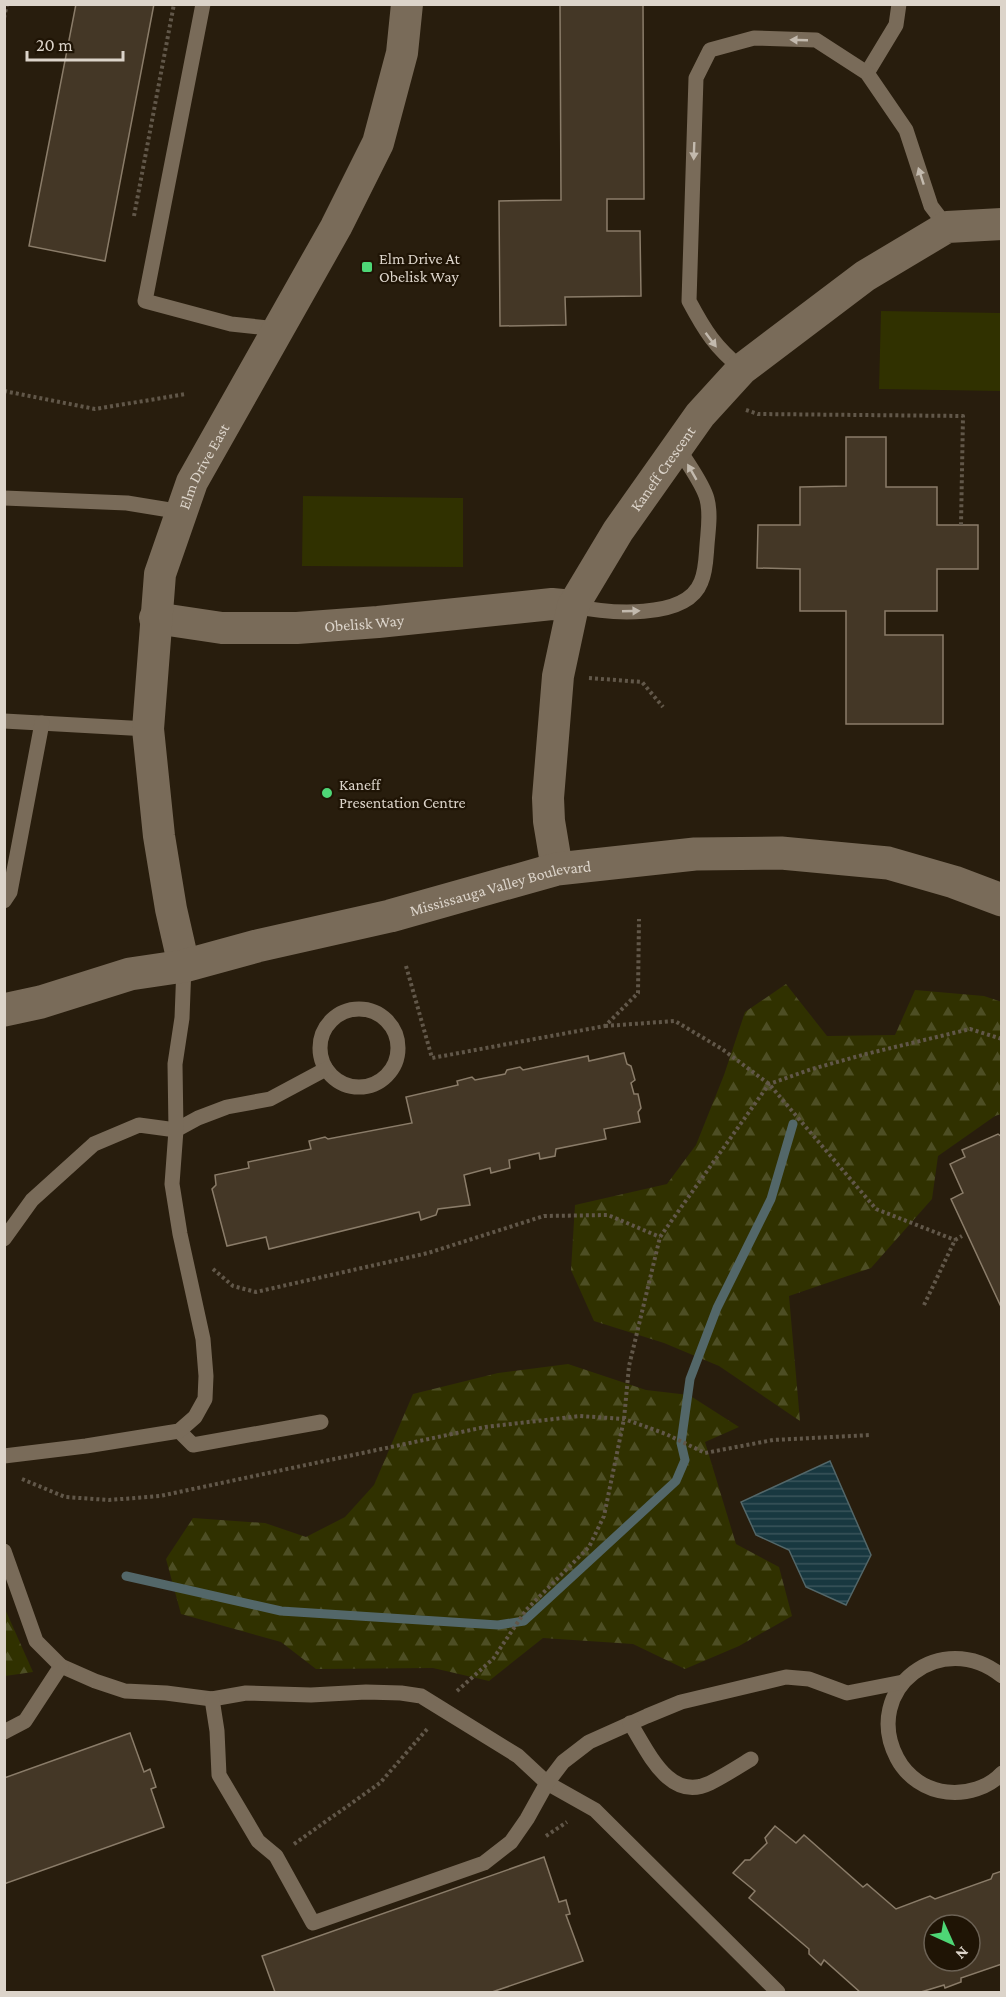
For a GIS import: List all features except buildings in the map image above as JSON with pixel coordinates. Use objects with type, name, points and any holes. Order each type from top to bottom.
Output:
[{"type":"street","name":"Elm Drive East","points":[[184,966],[171,909],[159,836],[148,729],[160,574],[192,482],[336,227],[378,143],[402,53],[407,4]]},
{"type":"street","name":"Kaneff Crescent","points":[[557,869],[549,821],[548,798],[558,676],[573,606],[618,531],[700,415],[742,369],[865,276],[948,227],[1002,224]]},
{"type":"street","name":"Obelisk Way","points":[[155,618],[222,628],[297,628],[552,604],[573,606]]},
{"type":"street","name":"Mississauga Valley Boulevard","points":[[4,1010],[42,1002],[130,974],[184,966],[257,946],[390,916],[557,869],[695,854],[781,853],[888,863],[954,882],[1002,900]]},
{"type":"lane","points":[[203,4],[145,301],[231,324],[278,329]]},
{"type":"lane","points":[[867,73],[896,25],[899,4]]},
{"type":"lane","points":[[742,369],[721,352],[705,331],[689,301],[696,78],[710,50],[754,38],[816,40],[867,73],[906,130],[931,206],[948,227]]},
{"type":"lane","points":[[573,606],[603,612],[667,608],[687,598],[701,584],[709,516],[707,498],[678,447]]},
{"type":"lane","points":[[4,498],[128,503],[182,512]]},
{"type":"lane","points":[[4,721],[148,729]]},
{"type":"lane","points":[[4,901],[10,892],[42,723]]},
{"type":"lane","points":[[4,1455],[86,1446],[179,1431],[195,1417],[205,1399],[203,1339],[180,1234],[172,1184],[176,1130],[175,1064],[182,1018],[184,966]]},
{"type":"lane","points":[[357,1008],[373,1010],[387,1019],[396,1033],[399,1050],[394,1065],[384,1079],[369,1086],[352,1087],[337,1081],[326,1069],[320,1054],[321,1038],[328,1023],[341,1012],[357,1008]]},
{"type":"lane","points":[[4,1239],[32,1200],[94,1144],[139,1125],[176,1130],[198,1118],[227,1107],[270,1099],[326,1069]]},
{"type":"lane","points":[[179,1431],[193,1445],[321,1422]]},
{"type":"lane","points":[[4,1551],[36,1641],[61,1666],[125,1691],[212,1699],[246,1693],[311,1695],[401,1693],[422,1696],[518,1756],[547,1784],[595,1810],[778,1992]]},
{"type":"lane","points":[[1002,1676],[976,1661],[957,1657],[937,1660],[918,1668],[903,1682],[892,1701],[887,1722],[890,1744],[902,1767],[917,1781],[936,1791],[957,1793],[976,1790],[998,1778],[1002,1773]]},
{"type":"lane","points":[[4,1732],[25,1721],[61,1666]]},
{"type":"lane","points":[[212,1699],[217,1731],[219,1775],[258,1841],[276,1856],[313,1923],[484,1863],[511,1842],[563,1762],[589,1742],[681,1702],[786,1677],[809,1679],[847,1693],[903,1682]]},
{"type":"lane","points":[[630,1723],[654,1761],[670,1780],[684,1788],[708,1784],[751,1759]]},
{"type":"path","points":[[4,18],[7,4]]},
{"type":"path","points":[[133,224],[174,4]]},
{"type":"path","points":[[4,390],[95,409],[186,394]]},
{"type":"path","points":[[721,392],[743,409],[758,414],[963,416],[961,525]]},
{"type":"path","points":[[589,678],[642,682],[663,707]]},
{"type":"path","points":[[605,1026],[638,993],[639,920]]},
{"type":"path","points":[[406,966],[432,1058],[605,1026],[675,1022],[722,1049],[769,1084],[876,1209],[955,1240]]},
{"type":"path","points":[[276,1856],[380,1783],[444,1710],[460,1686],[493,1659],[526,1610],[589,1547],[604,1516],[624,1419],[629,1366],[660,1237],[769,1084],[866,1054],[970,1029],[1002,1039]]},
{"type":"path","points":[[212,1268],[233,1286],[256,1292],[428,1253],[544,1216],[608,1215],[660,1237]]},
{"type":"path","points":[[924,1305],[955,1240],[962,1236]]},
{"type":"path","points":[[15,1477],[65,1497],[109,1500],[160,1496],[485,1427],[580,1416],[624,1419],[690,1444],[705,1453],[773,1440],[871,1435]]},
{"type":"path","points":[[540,1841],[558,1826],[595,1810]]},
{"type":"green space","points":[[881,311],[1001,313],[1001,391],[879,389]]},
{"type":"green space","points":[[303,496],[463,498],[463,567],[302,566]]},
{"type":"green space","points":[[786,984],[827,1036],[895,1035],[915,990],[984,996],[1002,1002],[1001,1114],[938,1156],[932,1199],[871,1268],[789,1296],[800,1421],[719,1366],[664,1343],[594,1321],[571,1270],[575,1205],[667,1184],[696,1145],[724,1075],[745,1012]]},
{"type":"green space","points":[[568,1364],[646,1390],[689,1395],[739,1427],[705,1442],[736,1544],[779,1567],[792,1616],[739,1646],[685,1669],[633,1644],[543,1638],[489,1681],[433,1668],[316,1669],[281,1642],[181,1614],[166,1559],[193,1518],[265,1523],[306,1537],[345,1517],[374,1485],[413,1394],[498,1373]]},
{"type":"green space","points":[[5,1609],[33,1672],[5,1676]]},
{"type":"water","points":[[830,1461],[871,1555],[846,1605],[806,1587],[789,1550],[756,1535],[741,1502]]},
{"type":"waterway","points":[[126,1576],[281,1611],[498,1625],[524,1621],[676,1481],[685,1460],[681,1443],[690,1379],[717,1308],[771,1199],[793,1124]]},
{"type":"place","name":"Elm Drive At Obelisk Way","points":[[367,267]]},
{"type":"place","name":"Kaneff Presentation Centre","points":[[327,793]]}]
